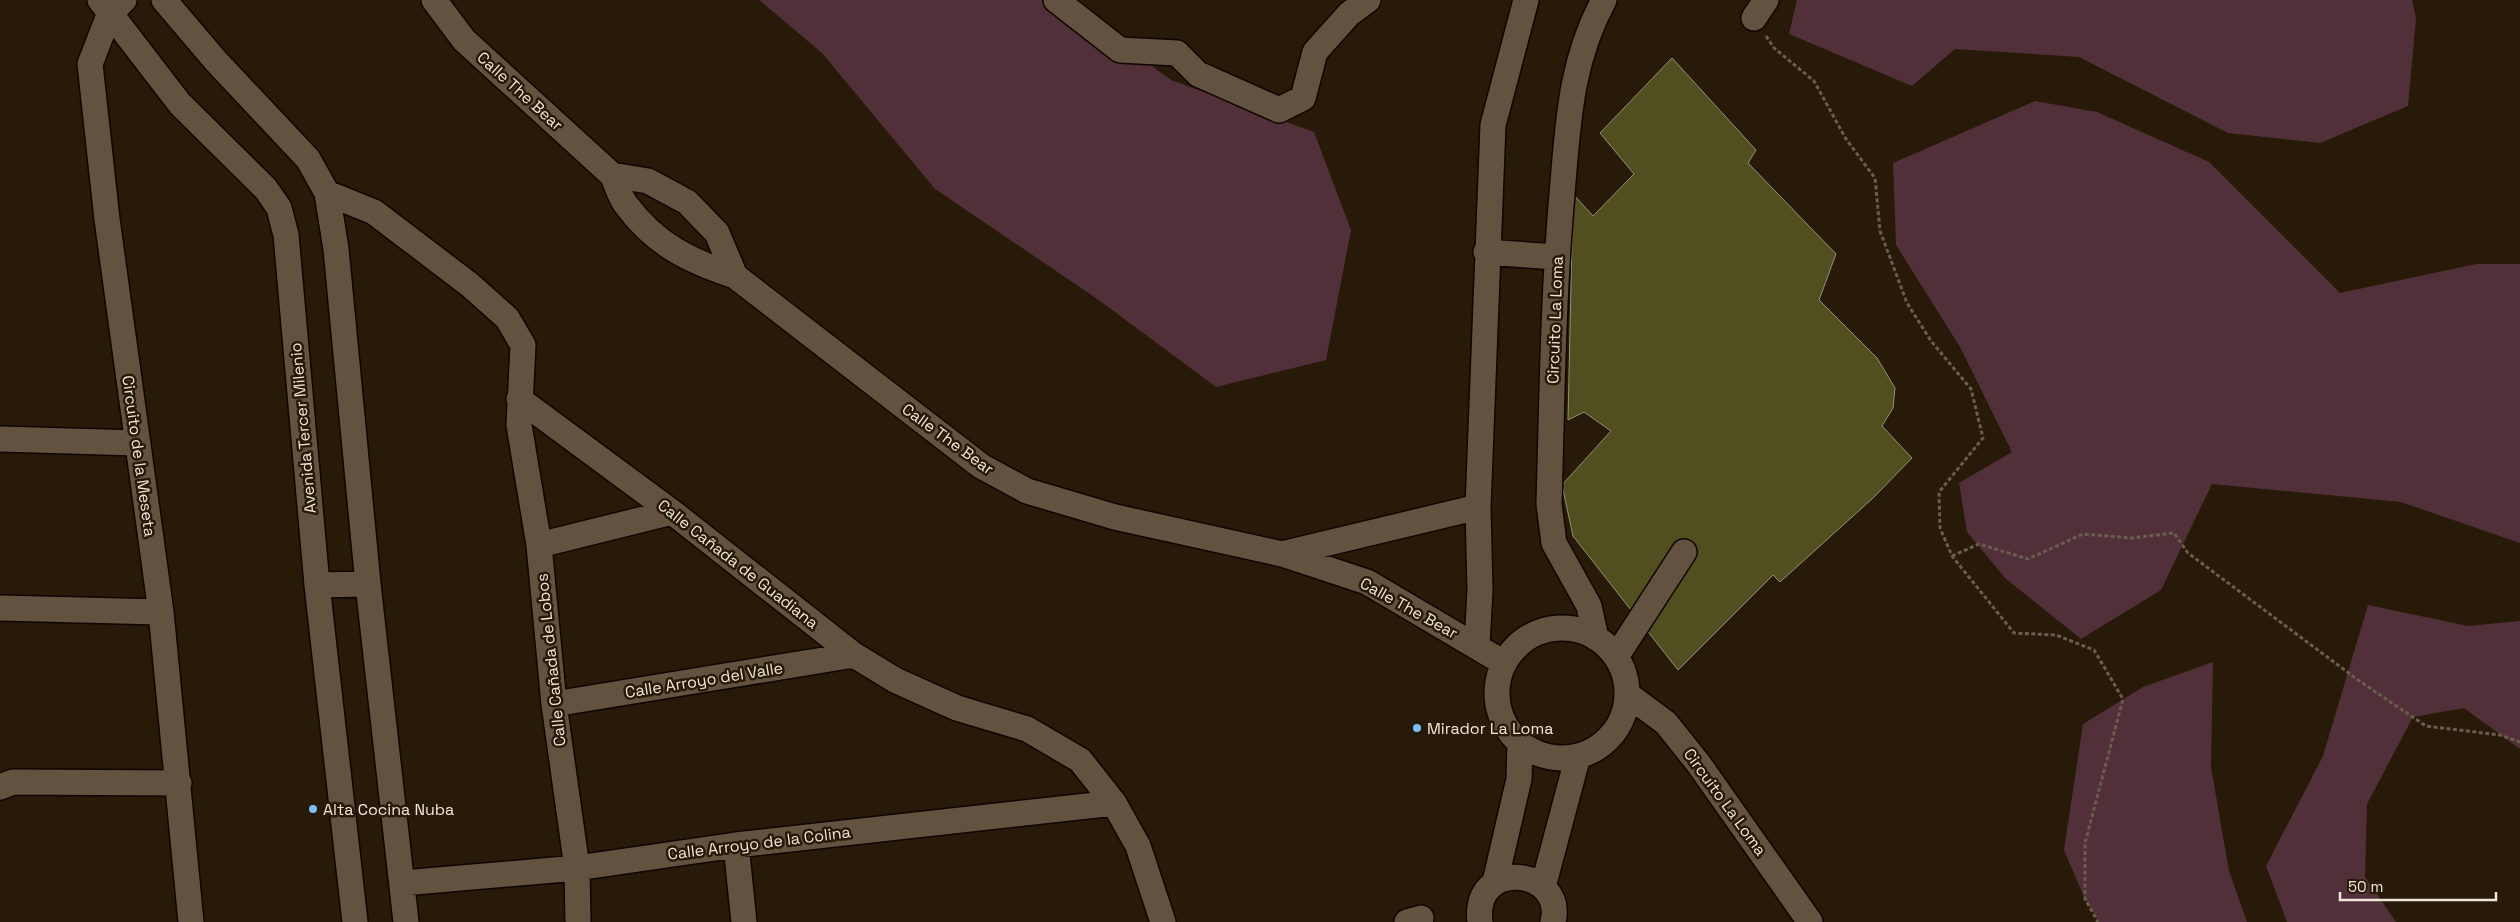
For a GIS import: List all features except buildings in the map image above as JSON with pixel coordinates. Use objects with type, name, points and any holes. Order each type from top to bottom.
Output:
[{"type":"street","points":[[164,0],[215,60],[308,159],[326,193],[336,249],[368,584],[406,922]]},
{"type":"street","name":"Calle The Bear","points":[[434,0],[464,40],[612,175],[626,206],[659,240],[694,262],[735,276],[981,466],[1027,491],[1115,517],[1282,554],[1367,582],[1477,645],[1504,663]]},
{"type":"street","points":[[1056,0],[1120,50],[1177,54],[1198,74],[1280,110],[1303,98],[1315,52],[1349,14],[1368,0]]},
{"type":"street","name":"Circuito La Loma","points":[[1596,638],[1589,606],[1554,543],[1550,526],[1556,257],[1570,101],[1589,29],[1604,0]]},
{"type":"street","name":"Circuito de la Meseta","points":[[111,5],[90,64],[107,219],[161,612],[191,922]]},
{"type":"street","name":"Avenida Tercer Milenio","points":[[111,5],[180,104],[266,189],[279,208],[286,235],[316,585],[355,922]]},
{"type":"street","points":[[1477,645],[1480,590],[1478,507],[1486,252],[1493,125],[1519,5]]},
{"type":"street","points":[[612,175],[648,181],[687,202],[717,232],[735,276]]},
{"type":"street","points":[[326,193],[374,212],[470,285],[507,318],[523,345],[519,400]]},
{"type":"street","points":[[1486,252],[1556,257]]},
{"type":"street","name":"Calle Cañada de Guadiana","points":[[519,400],[672,512],[854,655],[895,680],[957,708],[1027,729],[1080,760],[1114,803],[1138,846],[1163,922]]},
{"type":"street","name":"Calle Cañada de Lobos","points":[[519,400],[519,424],[539,545],[554,704],[577,868],[578,922]]},
{"type":"street","points":[[0,439],[138,443]]},
{"type":"street","name":"Calle The Bear","points":[[1282,554],[1478,507]]},
{"type":"street","points":[[539,545],[672,512]]},
{"type":"street","points":[[1616,657],[1684,552]]},
{"type":"street","points":[[316,585],[368,584]]},
{"type":"street","points":[[0,608],[161,612]]},
{"type":"street","points":[[1571,628],[1596,638],[1616,657],[1624,673],[1627,694],[1623,715],[1613,733],[1597,747],[1578,756],[1563,758],[1547,756],[1520,742],[1506,726],[1498,706],[1497,684],[1504,663],[1520,642],[1544,630],[1571,628]]},
{"type":"street","name":"Calle Arroyo del Valle","points":[[554,704],[854,655]]},
{"type":"street","name":"Circuito La Loma","points":[[1627,694],[1666,723],[1693,756],[1810,922]]},
{"type":"street","points":[[1495,882],[1519,779],[1520,742]]},
{"type":"street","points":[[1543,887],[1578,756]]},
{"type":"street","points":[[0,787],[13,782],[178,783]]},
{"type":"street","name":"Calle Arroyo de la Colina","points":[[403,883],[577,868],[736,845],[1114,803]]},
{"type":"street","points":[[736,845],[744,922]]},
{"type":"street","points":[[1480,922],[1478,910],[1484,894],[1495,882],[1507,877],[1520,876],[1533,880],[1543,887],[1552,902],[1553,922]]},
{"type":"path","points":[[1760,9],[1774,48],[1814,81],[1846,140],[1875,178],[1880,231],[1907,303],[1931,341],[1970,389],[1983,438],[1938,492],[1940,528],[1952,556],[2014,633],[2056,635],[2094,650],[2124,699],[2085,843],[2085,899],[2098,922]]},
{"type":"path","points":[[1952,556],[1979,544],[2028,559],[2083,534],[2131,538],[2174,532],[2188,553],[2358,680],[2426,726],[2500,735],[2520,742]]},
{"type":"shaded area","points":[[759,0],[1060,0],[1171,80],[1314,132],[1351,230],[1326,360],[1216,387],[1096,298],[935,189],[822,53]]},
{"type":"shaded area","points":[[1797,0],[2412,0],[2416,18],[2408,106],[2320,143],[2228,133],[2079,57],[1955,49],[1912,86],[1789,34]]},
{"type":"shaded area","points":[[2035,101],[2097,112],[2209,162],[2340,293],[2476,264],[2520,264],[2520,543],[2401,502],[2212,484],[2161,590],[2081,639],[2005,578],[1967,532],[1959,483],[2012,452],[1960,347],[1896,245],[1893,163]]},
{"type":"shaded area","points":[[2368,605],[2468,626],[2520,621],[2520,749],[2464,708],[2413,717],[2367,804],[2365,877],[2396,922],[2287,922],[2266,866],[2323,756]]},
{"type":"shaded area","points":[[2213,662],[2211,767],[2229,871],[2247,922],[2099,922],[2085,899],[2064,850],[2083,724],[2143,687]]},
{"type":"place","name":"Mirador La Loma","points":[[1417,728]]},
{"type":"place","name":"Alta Cocina Nuba","points":[[313,809]]}]
